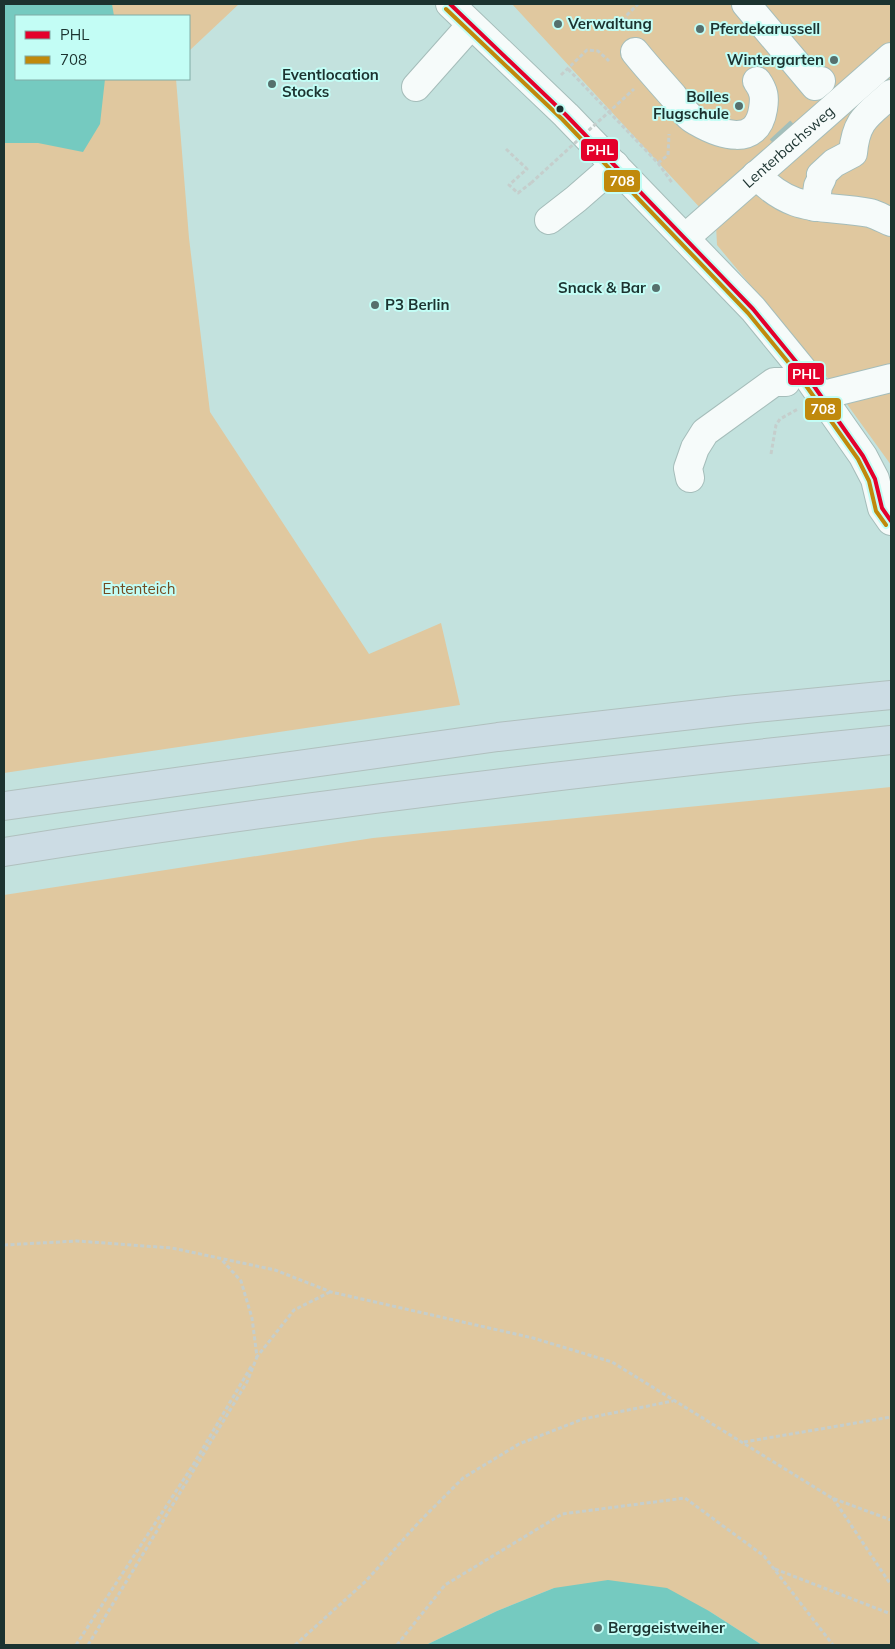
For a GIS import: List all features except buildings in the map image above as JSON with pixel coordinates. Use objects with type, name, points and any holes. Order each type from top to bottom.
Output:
[{"type":"highway","points":[[4,806],[498,737],[891,694]]},
{"type":"highway","points":[[4,852],[504,782],[891,740]]},
{"type":"street","points":[[450,4],[566,115],[753,309],[794,375],[819,396],[883,485],[882,508],[891,521]]},
{"type":"street","points":[[746,4],[815,86],[821,82]]},
{"type":"street","points":[[416,87],[471,25]]},
{"type":"street","points":[[635,52],[688,116],[721,132],[741,135],[751,132],[759,125],[765,91]]},
{"type":"street","name":"Lenterbachsweg","points":[[685,238],[891,57]]},
{"type":"street","points":[[804,204],[818,186],[822,178],[821,175],[834,163],[854,153],[855,138],[861,122],[891,94]]},
{"type":"street","points":[[550,220],[576,200],[615,165]]},
{"type":"street","points":[[756,175],[771,190],[804,204],[871,213],[891,222]]},
{"type":"street","points":[[690,478],[688,468],[695,448],[704,432],[774,382],[794,375]]},
{"type":"street","points":[[819,396],[891,378]]},
{"type":"path","points":[[607,59],[598,51],[587,50],[568,69],[608,109],[658,164],[668,155]]},
{"type":"path","points":[[506,149],[527,169],[509,185],[518,193],[634,89]]},
{"type":"path","points":[[771,454],[776,424],[780,419],[819,396]]},
{"type":"path","points":[[4,1246],[77,1241],[172,1248],[275,1270],[331,1292],[533,1338],[612,1362],[832,1498],[891,1520]]},
{"type":"path","points":[[88,1645],[247,1382],[257,1357],[252,1318],[241,1281],[221,1259]]},
{"type":"path","points":[[76,1645],[193,1465],[257,1357],[294,1310],[331,1292]]},
{"type":"path","points":[[295,1645],[366,1581],[420,1522],[464,1478],[519,1444],[583,1419],[674,1401]]},
{"type":"path","points":[[743,1442],[891,1417]]},
{"type":"path","points":[[397,1645],[445,1585],[562,1514],[685,1498],[764,1556],[833,1645]]},
{"type":"path","points":[[832,1498],[891,1585]]},
{"type":"path","points":[[774,1568],[891,1614]]},
{"type":"green space","name":"Ententeich","points":[[4,4],[239,4],[190,50],[190,15],[15,15],[15,80],[176,80],[189,238],[210,412],[369,654],[441,623],[460,705],[4,773]]},
{"type":"green space","points":[[512,4],[891,4],[891,48],[702,210]]},
{"type":"green space","points":[[891,67],[891,465],[831,382],[717,245],[716,225]]},
{"type":"green space","points":[[891,787],[891,1645],[762,1645],[709,1611],[554,1588],[497,1611],[426,1645],[4,1645],[4,895],[373,838]]},
{"type":"water","points":[[4,4],[112,4],[114,15],[15,15],[15,80],[105,80],[100,124],[83,152],[38,143],[4,143]]},
{"type":"water","name":"Berggeistweiher","points":[[608,1580],[667,1588],[709,1611],[762,1645],[426,1645],[497,1611],[554,1588]]},
{"type":"tunnel","points":[[780,130],[805,157]]},
{"type":"transit line","name":"PHL","points":[[450,4],[566,115],[753,309],[802,369],[863,456],[875,479],[882,508],[891,521]]},
{"type":"transit line","name":"708","points":[[446,9],[562,119],[748,313],[797,373],[858,459],[869,481],[876,511],[886,525]]},
{"type":"place","name":"Verwaltung","points":[[558,24]]},
{"type":"place","name":"Pferdekarussell","points":[[700,29]]},
{"type":"place","name":"Wintergarten","points":[[834,60]]},
{"type":"place","name":"Eventlocation Stocks","points":[[272,84]]},
{"type":"place","name":"Bolles Flugschule","points":[[739,106]]},
{"type":"place","name":"Snack & Bar","points":[[656,288]]},
{"type":"place","name":"P3 Berlin","points":[[375,305]]},
{"type":"place","name":"Berggeistweiher","points":[[598,1628]]}]
